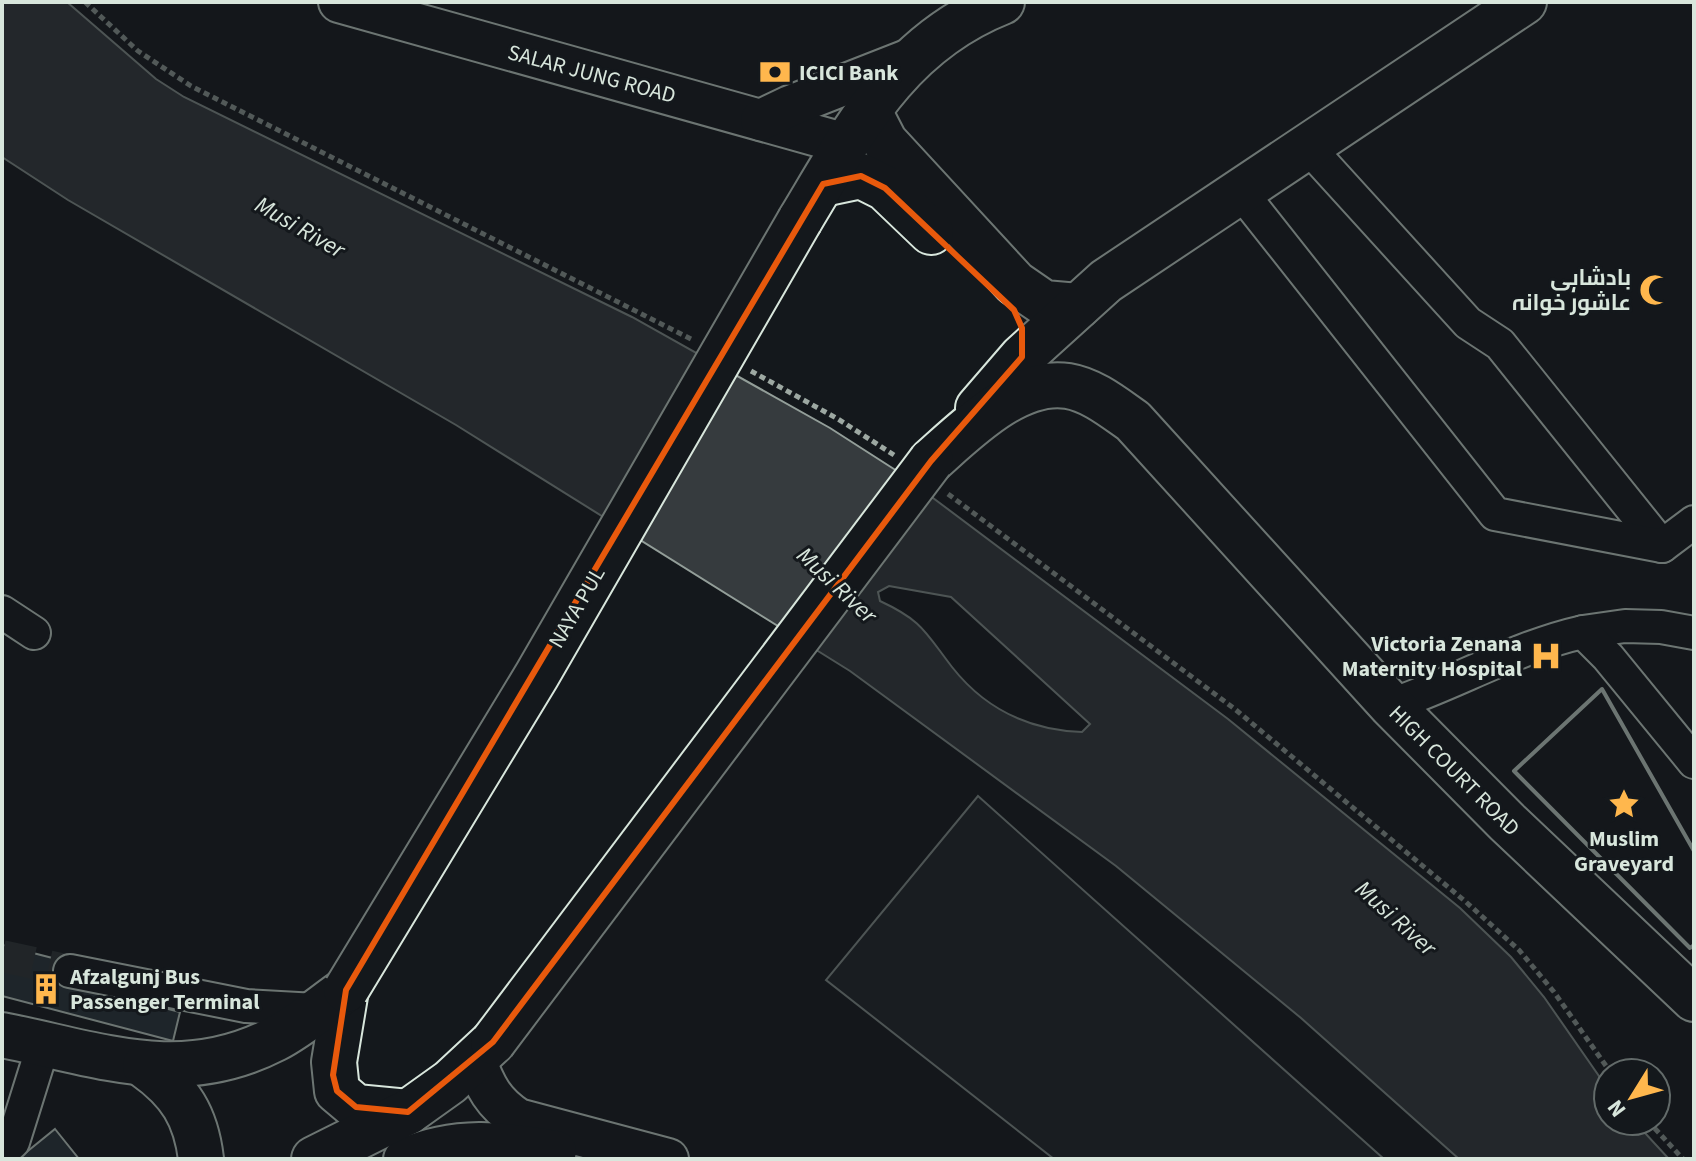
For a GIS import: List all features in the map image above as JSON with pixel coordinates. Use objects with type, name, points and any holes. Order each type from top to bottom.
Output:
[{"type":"highway","name":"NAYA PUL","points":[[331,1000],[537,675],[800,220],[857,128],[910,59],[942,32],[1002,2]]},
{"type":"highway","points":[[314,1159],[408,1112],[484,1051],[931,461],[1022,357],[1106,281],[1524,2]]},
{"type":"highway","points":[[857,128],[885,142],[1015,283],[1044,303],[1078,306]]},
{"type":"highway","points":[[823,184],[861,176],[885,188],[1014,310],[1022,328],[1022,357]]},
{"type":"highway","name":"HIGH COURT ROAD","points":[[931,461],[1004,401],[1048,386],[1068,386],[1088,394],[1133,421],[1391,705],[1507,822],[1694,999]]},
{"type":"highway","points":[[23,1039],[145,1066],[226,1059],[276,1038],[331,1000]]},
{"type":"highway","points":[[331,1000],[337,1091],[356,1107],[408,1112]]},
{"type":"highway","points":[[145,1066],[172,1086],[188,1111],[201,1159]]},
{"type":"main road","name":"SALAR JUNG ROAD","points":[[339,2],[761,120],[857,128]]},
{"type":"main road","points":[[761,120],[910,59]]},
{"type":"main road","points":[[484,1051],[487,1090],[499,1106],[518,1119],[668,1159]]},
{"type":"main road","points":[[404,1159],[445,1145],[475,1141],[506,1142],[595,1159]]},
{"type":"street","points":[[1307,146],[1468,323],[1500,344],[1662,546]]},
{"type":"street","points":[[1240,191],[1495,514],[1662,546],[1694,522]]},
{"type":"street","points":[[2,612],[34,633]]},
{"type":"street","points":[[1391,705],[1434,691],[1536,645],[1583,632],[1625,626],[1661,627],[1694,633]]},
{"type":"street","points":[[1583,632],[1608,657],[1694,762]]},
{"type":"street","points":[[70,971],[246,1006],[331,1000]]},
{"type":"street","points":[[2,1152],[13,1142],[23,1039]]},
{"type":"path","points":[[1663,1137],[1683,1159]]},
{"type":"highlighted area","points":[[861,176],[885,188],[1014,310],[1022,328],[1022,357],[931,461],[493,1042],[408,1112],[356,1107],[337,1091],[333,1075],[346,990],[823,184]]},
{"type":"shaded area","points":[[978,796],[1384,1159],[1054,1159],[826,980]]},
{"type":"water","name":"Musi River","points":[[2,2],[67,2],[156,79],[184,97],[632,317],[830,428],[897,471],[1228,719],[1460,908],[1511,957],[1544,997],[1592,1066],[1592,1137],[1649,1137],[1669,1159],[1459,1159],[1301,1018],[1116,866],[850,671],[456,425],[68,200],[2,157]],"holes":[[[889,586],[951,597],[1090,724],[1082,732],[1044,727],[1026,722],[994,705],[965,682],[915,621],[880,601],[878,592]]]},
{"type":"building","name":"Afzalgunj Bus Passenger Terminal","points":[[2,945],[68,962],[63,982],[180,1012],[173,1041],[2,996]]},
{"type":"building","points":[[55,1129],[79,1159],[18,1159]]},
{"type":"tunnel","points":[[2,956],[70,971]]},
{"type":"wall","points":[[1694,851],[1602,689],[1514,771],[1690,948],[1694,945]]},
{"type":"place","name":"ICICI Bank","points":[[775,72]]},
{"type":"place","name":"بادشاہی عاشور خوانہ","points":[[1655,290]]},
{"type":"place","name":"Victoria Zenana Maternity Hospital","points":[[1546,656]]},
{"type":"place","name":"Muslim Graveyard","points":[[1624,804]]},
{"type":"place","name":"Afzalgunj Bus Passenger Terminal","points":[[46,989]]}]
